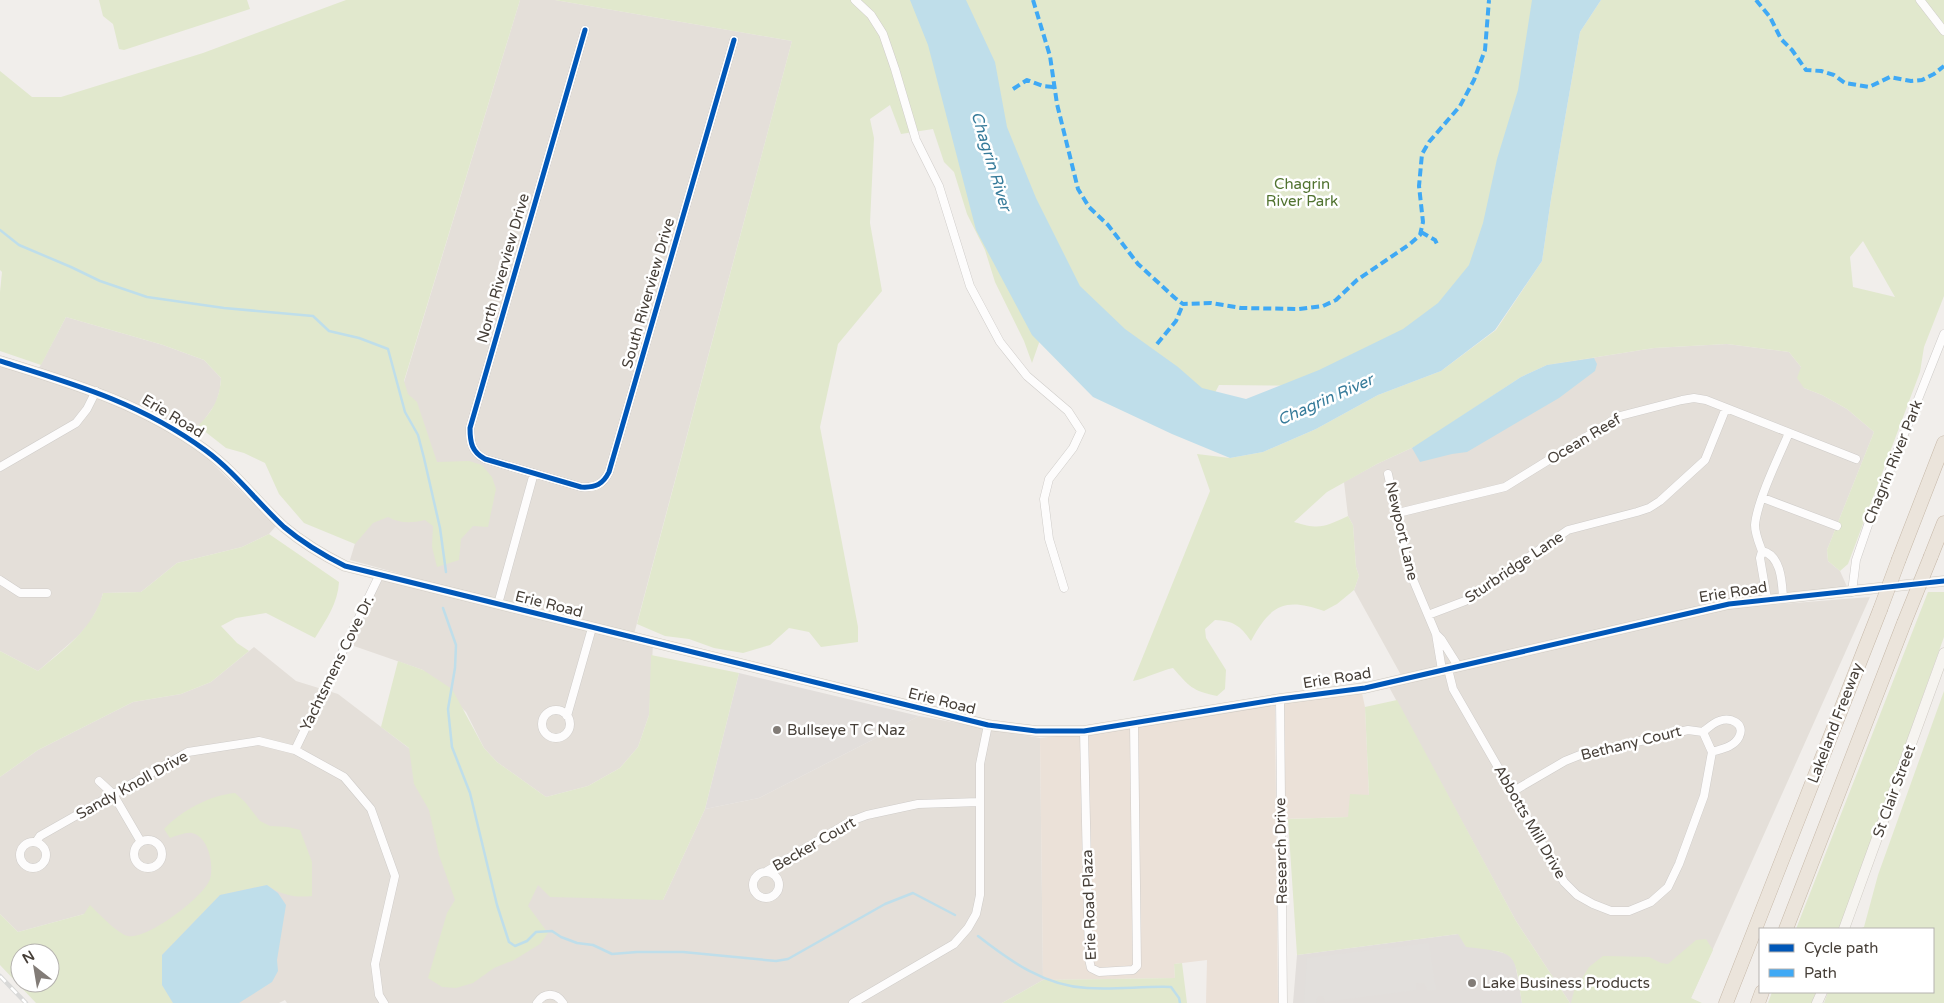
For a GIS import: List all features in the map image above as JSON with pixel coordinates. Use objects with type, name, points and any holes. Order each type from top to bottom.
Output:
[{"type":"highway","name":"Lakeland Freeway","points":[[1726,1003],[1944,442]]},
{"type":"highway","name":"Lakeland Freeway","points":[[1786,928],[1944,523]]},
{"type":"street","points":[[855,0],[871,14],[883,34],[916,140],[939,186],[970,286],[1000,342],[1027,376],[1068,412],[1081,431],[1073,448],[1049,479],[1044,499],[1049,539],[1064,588]]},
{"type":"street","points":[[1920,0],[1944,31]]},
{"type":"street","name":"North Riverview Drive","points":[[534,473],[485,459],[478,455],[472,448],[470,428],[585,30]]},
{"type":"street","name":"South Riverview Drive","points":[[534,473],[582,487],[590,487],[599,485],[609,472],[734,40]]},
{"type":"street","name":"Chagrin River Park","points":[[1852,592],[1856,560],[1868,525],[1944,334]]},
{"type":"street","name":"Erie Road","points":[[0,360],[96,391],[128,404],[160,421],[206,450],[238,479],[284,526],[313,550],[345,566],[379,576],[988,725],[1036,731],[1084,731],[1280,699],[1365,688],[1702,609],[1767,599],[1852,592],[1944,581]]},
{"type":"street","points":[[0,467],[76,423],[87,409],[96,391]]},
{"type":"street","name":"Ocean Reef","points":[[1398,513],[1505,487],[1620,416],[1694,398],[1706,400],[1856,459]]},
{"type":"street","name":"Sturbridge Lane","points":[[1428,615],[1465,601],[1568,530],[1637,512],[1660,502],[1705,460],[1726,408]]},
{"type":"street","points":[[1767,599],[1760,558],[1762,551],[1755,527],[1763,498],[1789,433]]},
{"type":"street","points":[[498,604],[534,473]]},
{"type":"street","name":"Newport Lane","points":[[1388,474],[1410,570],[1436,634],[1441,639],[1449,668]]},
{"type":"street","points":[[1763,498],[1837,526]]},
{"type":"street","points":[[1762,551],[1771,555],[1775,560],[1782,584],[1783,598]]},
{"type":"street","name":"Yachtsmens Cove Dr.","points":[[295,750],[379,576]]},
{"type":"street","points":[[0,580],[20,592],[47,593]]},
{"type":"street","points":[[567,716],[592,628]]},
{"type":"street","points":[[1436,634],[1449,668]]},
{"type":"street","name":"St Clair Street","points":[[1844,928],[1944,653]]},
{"type":"street","name":"Abbotts Mill Drive","points":[[1449,668],[1453,688],[1564,882],[1577,895],[1611,911],[1629,911],[1651,902],[1668,887],[1679,864],[1704,796],[1712,752]]},
{"type":"street","name":"Research Drive","points":[[1280,699],[1283,1003]]},
{"type":"street","name":"Bethany Court","points":[[1512,792],[1565,761],[1580,755],[1688,730],[1702,732],[1716,721],[1725,719],[1734,720],[1738,723],[1739,737],[1735,742],[1727,748],[1712,752]]},
{"type":"street","name":"Erie Road Plaza","points":[[1084,731],[1089,959],[1091,968],[1099,972],[1133,970],[1136,966],[1134,723]]},
{"type":"street","points":[[853,1003],[954,944],[968,928],[976,914],[980,895],[980,764],[988,725]]},
{"type":"street","points":[[1702,732],[1712,752]]},
{"type":"street","name":"Sandy Knoll Drive","points":[[36,842],[40,836],[188,752],[259,741],[295,750],[344,778],[371,809],[395,876],[375,964],[379,995],[384,1003]]},
{"type":"street","points":[[99,780],[113,794],[141,842]]},
{"type":"street","name":"Becker Court","points":[[767,871],[851,820],[867,814],[918,804],[979,802]]},
{"type":"street","points":[[537,1003],[548,995],[557,996],[563,1003]]},
{"type":"shaded area","points":[[520,0],[555,0],[792,41],[633,638],[350,560]]},
{"type":"shaded area","points":[[66,317],[163,345],[204,360],[221,378],[220,389],[216,403],[193,436],[161,415],[96,387],[38,370]]},
{"type":"shaded area","points":[[1727,344],[1789,352],[1801,367],[1804,388],[1822,395],[1847,409],[1874,432],[1827,550],[1828,561],[1840,571],[1848,589],[1608,629],[1401,675],[1354,590],[1359,576],[1356,567],[1353,525],[1348,516],[1344,482],[1418,445],[1547,365],[1654,348]]},
{"type":"shaded area","points":[[0,365],[90,394],[85,406],[73,420],[0,463]]},
{"type":"shaded area","points":[[97,394],[132,409],[182,440],[208,459],[276,526],[269,534],[242,547],[177,563],[141,592],[103,593],[100,604],[89,624],[38,671],[0,651],[0,469],[76,425]]},
{"type":"shaded area","points":[[381,580],[653,644],[649,715],[638,747],[620,768],[588,786],[546,797],[497,762],[484,748],[466,712],[423,670],[351,645]]},
{"type":"shaded area","points":[[1870,597],[1691,998],[1570,1003],[1516,921],[1389,687],[1732,608]]},
{"type":"shaded area","points":[[254,647],[296,681],[338,694],[423,759],[663,900],[705,809],[759,798],[919,716],[1040,738],[1043,980],[1002,1003],[287,1003],[285,1000],[279,1003],[160,1003],[84,914],[18,932],[0,914],[0,777],[38,750],[133,702],[181,694],[211,682]]},
{"type":"shaded area","points":[[739,673],[919,716],[759,798],[705,809]]},
{"type":"shaded area","points":[[1362,693],[1365,707],[1369,796],[1348,817],[1284,819],[1282,703]]},
{"type":"shaded area","points":[[1275,705],[1278,1003],[1206,1003],[1207,960],[1174,964],[1175,978],[1043,980],[1040,738],[1164,723]]},
{"type":"shaded area","points":[[1458,934],[1492,950],[1508,954],[1515,962],[1522,1003],[1293,1003],[1297,955]]},
{"type":"shaded area","points":[[1429,943],[1436,990],[1427,991],[1425,984],[1416,983],[1416,990],[1325,1002],[1323,996],[1320,996],[1317,998],[1316,1003],[1304,1003],[1307,958]]},
{"type":"green space","points":[[99,0],[247,0],[250,9],[124,50],[119,49],[113,24],[103,16]]},
{"type":"green space","points":[[346,0],[520,0],[404,381],[408,394],[417,402],[437,462],[469,461],[482,465],[492,477],[496,489],[488,527],[473,526],[461,539],[459,560],[437,567],[432,547],[433,526],[425,520],[406,522],[388,517],[373,523],[355,544],[304,523],[279,494],[265,463],[244,453],[226,448],[198,426],[215,404],[221,378],[204,360],[163,345],[66,317],[41,365],[0,351],[2,272],[0,270],[0,71],[32,97],[61,97],[203,53]]},
{"type":"green space","name":"Chagrin River Park","points":[[555,0],[1563,0],[1537,252],[1337,386],[1219,385],[1199,424],[1047,320],[1032,363],[1024,341],[995,282],[985,250],[967,214],[954,172],[944,162],[933,129],[901,134],[890,105],[870,119],[874,138],[870,223],[882,291],[838,344],[820,427],[858,627],[858,642],[821,647],[809,632],[789,628],[770,645],[743,653],[714,648],[689,639],[665,636],[637,624],[792,41]]},
{"type":"green space","points":[[1601,0],[1944,0],[1944,296],[1924,347],[1920,372],[1848,564],[1840,571],[1828,561],[1827,550],[1874,432],[1847,409],[1822,395],[1804,388],[1797,378],[1801,367],[1789,352],[1727,344],[1654,348],[1547,365],[1521,377],[1418,445],[1377,464],[1327,492],[1294,522],[1316,527],[1333,523],[1348,516],[1353,525],[1356,567],[1359,576],[1354,590],[1337,604],[1324,611],[1299,605],[1280,607],[1265,619],[1251,641],[1236,625],[1227,621],[1215,620],[1205,629],[1206,638],[1226,670],[1225,689],[1217,696],[1196,690],[1173,668],[1133,681],[1210,491],[1197,454],[1230,458],[1263,452],[1316,429],[1378,395],[1441,371],[1496,330],[1542,261],[1580,32]],"holes":[[[1863,241],[1895,297],[1853,287],[1850,257]]]},
{"type":"green space","points":[[269,534],[339,582],[334,604],[315,638],[266,613],[236,618],[221,626],[237,643],[249,651],[211,682],[181,694],[133,702],[38,750],[0,777],[0,651],[38,671],[77,637],[93,617],[103,593],[141,592],[177,563],[242,547]]},
{"type":"green space","points":[[1928,592],[1944,592],[1944,637],[1839,928],[1796,928]]},
{"type":"green space","points":[[651,655],[739,673],[705,809],[663,900],[550,897],[538,885],[528,906],[548,933],[540,944],[514,960],[494,968],[473,983],[456,988],[442,987],[428,978],[447,913],[455,900],[439,855],[429,810],[414,784],[409,748],[381,727],[398,661],[423,670],[452,689],[484,748],[497,762],[546,797],[588,786],[620,768],[638,747],[649,715]]},
{"type":"green space","points":[[1944,691],[1944,1003],[1824,1003],[1828,993],[1934,993],[1934,928],[1862,928],[1864,927],[1878,875]]},
{"type":"green space","points":[[1397,700],[1516,921],[1570,1003],[1522,1003],[1515,964],[1511,958],[1496,951],[1466,947],[1458,934],[1297,955],[1288,819],[1348,817],[1350,794],[1369,795],[1365,707]]},
{"type":"green space","points":[[235,793],[260,821],[270,826],[300,830],[312,862],[312,896],[288,895],[267,885],[220,895],[162,955],[162,985],[173,1003],[36,1003],[27,993],[60,993],[60,943],[10,943],[10,976],[0,965],[0,914],[18,932],[84,914],[90,905],[114,927],[128,936],[148,931],[174,916],[206,887],[210,879],[211,859],[203,840],[198,836],[187,833],[170,838],[164,829],[187,810],[216,797]]},
{"type":"green space","points":[[1706,939],[1713,950],[1691,998],[1702,1003],[1571,1003],[1574,991],[1589,967],[1603,956],[1649,957],[1668,964],[1696,940]]},
{"type":"green space","points":[[1182,963],[1187,1003],[1002,1003],[1043,980],[1175,978],[1174,964]]},
{"type":"green space","points":[[1772,993],[1816,993],[1812,1003],[1768,1003]]},
{"type":"water","name":"Chagrin River","points":[[910,0],[966,0],[995,62],[1007,127],[1036,198],[1080,286],[1125,329],[1178,367],[1202,388],[1246,399],[1319,370],[1403,329],[1438,303],[1469,265],[1483,223],[1497,159],[1518,90],[1532,0],[1601,0],[1580,32],[1542,261],[1495,330],[1441,371],[1378,395],[1316,429],[1263,452],[1230,458],[1172,434],[1093,397],[1032,335],[976,230],[928,45]]},
{"type":"water","points":[[1594,358],[1597,364],[1595,371],[1559,398],[1467,452],[1420,462],[1412,448],[1521,377],[1547,365]]},
{"type":"water","points":[[267,885],[278,893],[286,905],[277,960],[278,971],[272,982],[239,1003],[173,1003],[162,985],[162,955],[220,895]]},
{"type":"waterway","points":[[0,230],[19,245],[100,281],[147,297],[224,308],[313,316],[329,331],[359,338],[388,349],[405,412],[418,435],[424,458],[440,528],[446,572]]},
{"type":"waterway","points":[[443,608],[456,645],[455,668],[448,709],[452,747],[470,793],[497,905],[509,942],[515,946],[527,941],[536,932],[552,931],[561,937],[577,943],[593,945],[612,954],[683,952],[776,961],[788,959],[885,904],[913,893],[955,915]]},
{"type":"waterway","points":[[978,936],[1015,963],[1057,983],[1087,988],[1171,987],[1179,998],[1180,1003]]},
{"type":"railway","points":[[0,976],[26,1003]]},
{"type":"marked path","points":[[1033,0],[1050,56],[1057,104],[1078,189],[1089,207],[1108,225],[1138,264],[1183,304],[1211,303],[1241,308],[1299,309],[1323,306],[1336,300],[1357,280],[1410,244],[1420,235],[1423,222],[1419,186],[1422,154],[1429,142],[1460,106],[1474,80],[1485,50],[1489,0]]},
{"type":"marked path","points":[[1756,0],[1770,17],[1781,39],[1792,50],[1806,70],[1821,71],[1834,75],[1845,83],[1869,87],[1890,77],[1911,81],[1922,80],[1944,66]]},
{"type":"marked path","points":[[1013,89],[1027,80],[1043,86],[1054,87]]},
{"type":"marked path","points":[[1421,232],[1435,240],[1437,244]]},
{"type":"marked path","points":[[1157,344],[1176,321],[1183,304]]},
{"type":"cycle path","points":[[585,30],[470,428],[473,446],[477,453],[485,459],[581,487],[591,487],[598,484],[604,480],[609,472],[734,40]]},
{"type":"cycle path","points":[[0,361],[106,396],[132,407],[181,434],[216,459],[291,533],[329,558],[345,566],[988,725],[1036,731],[1084,731],[1280,699],[1365,688],[1729,604],[1944,581]]},
{"type":"place","name":"Bullseye T C Naz","points":[[777,730]]},
{"type":"place","name":"Lake Business Products","points":[[1472,983]]}]
